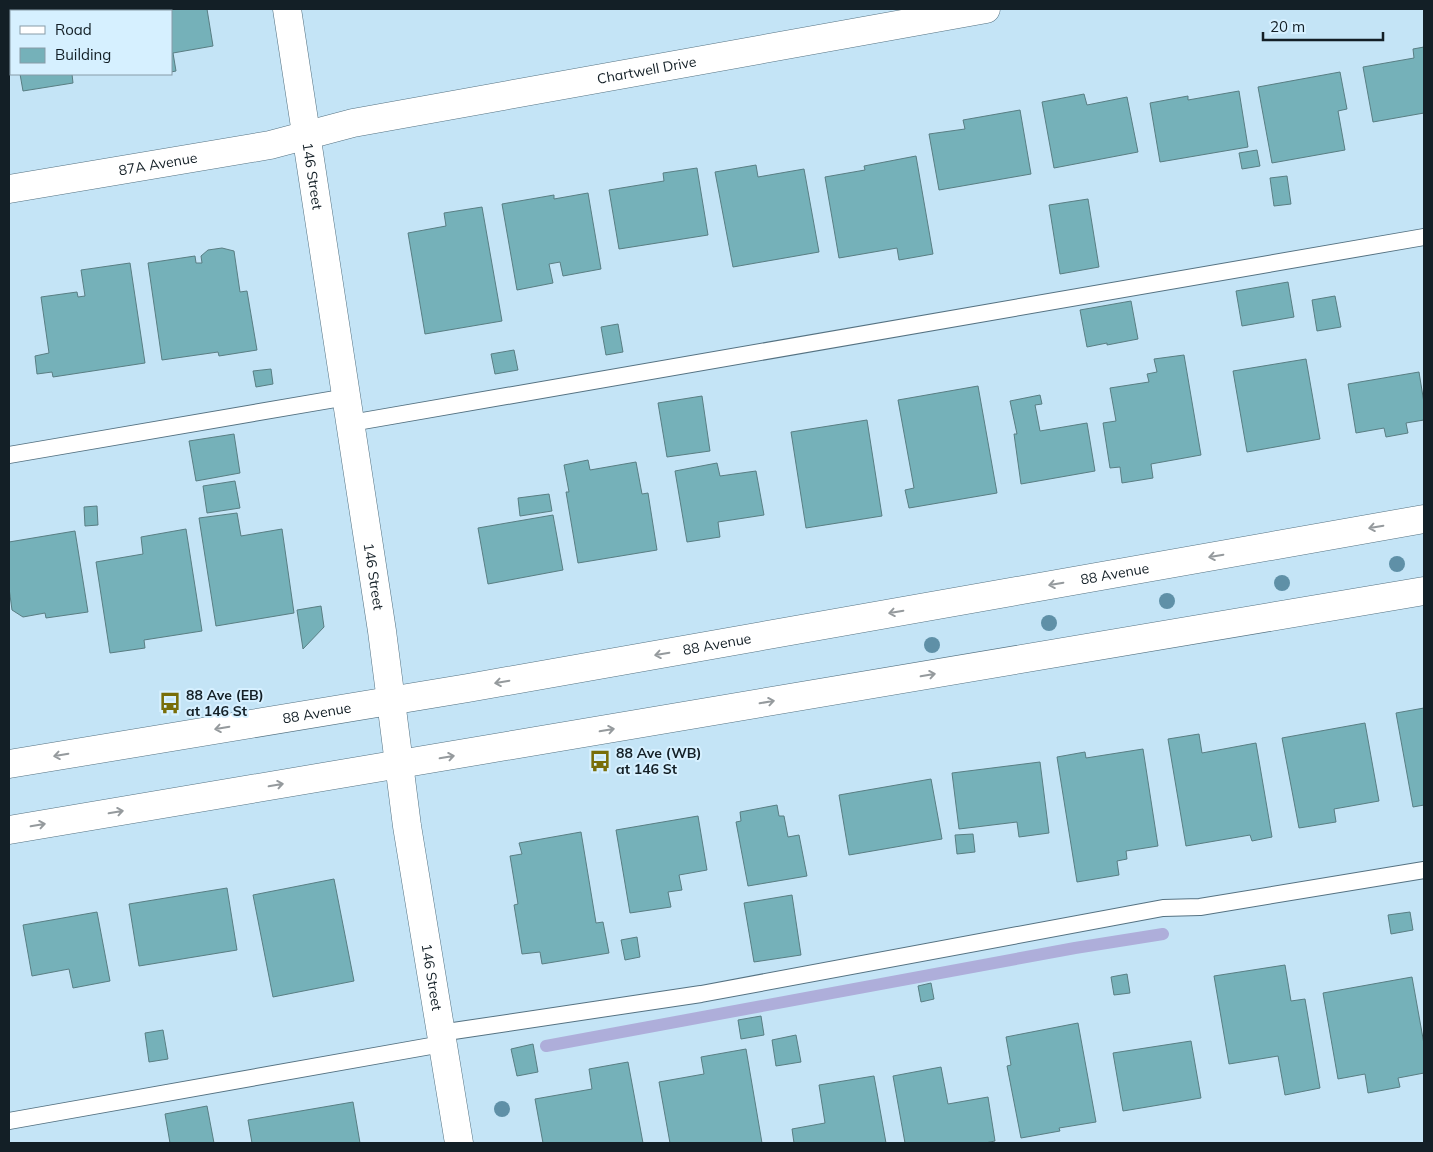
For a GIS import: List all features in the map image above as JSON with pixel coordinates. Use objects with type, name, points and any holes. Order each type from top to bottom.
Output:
[{"type":"main road","name":"146 Street","points":[[287,9],[349,410],[391,700],[406,826],[440,1039],[459,1143]]},
{"type":"main road","name":"Chartwell Drive","points":[[307,135],[353,123],[986,9]]},
{"type":"main road","name":"87A Avenue","points":[[9,189],[261,147],[307,135]]},
{"type":"main road","name":"88 Avenue","points":[[9,764],[478,686],[1424,519]]},
{"type":"main road","points":[[9,830],[1424,591]]},
{"type":"lane","points":[[9,455],[349,410],[1424,237]]},
{"type":"lane","points":[[9,1121],[440,1039],[700,994],[1163,908],[1200,907],[1424,870]]},
{"type":"building","points":[[9,9],[108,10],[10,10],[10,14]]},
{"type":"building","points":[[207,9],[213,46],[173,53],[176,71],[172,72],[172,10],[124,10]]},
{"type":"building","points":[[1424,47],[1424,113],[1373,122],[1363,67],[1414,58],[1413,49]]},
{"type":"building","points":[[1340,72],[1347,109],[1338,111],[1345,150],[1272,163],[1258,87]]},
{"type":"building","points":[[20,75],[72,75],[73,83],[23,91]]},
{"type":"building","points":[[1239,91],[1248,147],[1160,162],[1150,103],[1188,96],[1188,100]]},
{"type":"building","points":[[1084,94],[1087,105],[1127,97],[1138,152],[1054,168],[1042,102]]},
{"type":"building","points":[[1020,110],[1031,174],[939,190],[929,134],[965,129],[963,120]]},
{"type":"building","points":[[1257,150],[1260,166],[1242,169],[1239,153]]},
{"type":"building","points":[[916,156],[933,254],[899,260],[897,248],[839,258],[825,177],[865,170],[864,166]]},
{"type":"building","points":[[756,165],[758,177],[804,169],[819,252],[733,267],[715,172]]},
{"type":"building","points":[[697,168],[708,235],[619,249],[609,190],[664,181],[663,173]]},
{"type":"building","points":[[1287,176],[1291,204],[1274,206],[1270,178]]},
{"type":"building","points":[[588,193],[601,269],[563,276],[560,262],[549,264],[553,283],[517,290],[502,204],[554,195],[554,199]]},
{"type":"building","points":[[1088,199],[1099,267],[1060,274],[1049,205]]},
{"type":"building","points":[[482,207],[502,321],[425,334],[408,233],[446,226],[444,213]]},
{"type":"building","points":[[222,248],[234,251],[240,292],[247,291],[257,350],[219,356],[218,352],[162,360],[148,263],[195,256],[196,263],[202,263],[201,256],[208,250]]},
{"type":"building","points":[[130,263],[145,363],[53,377],[52,372],[37,374],[35,356],[49,353],[41,297],[77,292],[78,297],[85,296],[81,270]]},
{"type":"building","points":[[1288,282],[1294,317],[1242,326],[1236,291]]},
{"type":"building","points":[[1335,296],[1341,327],[1317,331],[1312,300]]},
{"type":"building","points":[[1131,301],[1138,339],[1087,347],[1080,310]]},
{"type":"building","points":[[618,324],[623,352],[606,355],[601,327]]},
{"type":"building","points":[[514,350],[518,370],[495,374],[491,354]]},
{"type":"building","points":[[1184,355],[1201,455],[1151,464],[1153,478],[1122,483],[1120,467],[1110,468],[1103,423],[1116,421],[1110,388],[1149,382],[1147,374],[1157,372],[1154,359]]},
{"type":"building","points":[[1306,359],[1320,439],[1247,452],[1233,371]]},
{"type":"building","points":[[271,369],[273,384],[256,387],[253,371]]},
{"type":"building","points":[[1419,372],[1424,403],[1424,420],[1406,423],[1408,433],[1386,437],[1384,428],[1356,433],[1348,384]]},
{"type":"building","points":[[978,386],[997,493],[909,508],[905,490],[914,488],[898,400]]},
{"type":"building","points":[[1040,395],[1042,404],[1035,405],[1040,431],[1087,423],[1095,471],[1021,484],[1014,434],[1017,434],[1010,401]]},
{"type":"building","points":[[702,396],[710,451],[667,457],[658,403]]},
{"type":"building","points":[[867,420],[882,516],[806,528],[791,432]]},
{"type":"building","points":[[234,434],[240,473],[196,481],[189,441]]},
{"type":"building","points":[[588,460],[590,470],[636,462],[642,494],[648,493],[657,550],[578,563],[566,492],[569,492],[564,465]]},
{"type":"building","points":[[717,463],[720,476],[756,471],[764,515],[718,522],[720,537],[687,542],[675,471]]},
{"type":"building","points":[[235,481],[240,508],[207,513],[203,486]]},
{"type":"building","points":[[549,494],[552,511],[520,516],[518,498]]},
{"type":"building","points":[[97,506],[98,525],[85,526],[84,507]]},
{"type":"building","points":[[237,513],[241,536],[282,529],[294,613],[216,626],[199,518]]},
{"type":"building","points":[[553,515],[563,570],[488,584],[478,528]]},
{"type":"building","points":[[186,529],[202,631],[144,640],[145,648],[110,653],[96,562],[143,554],[141,537]]},
{"type":"building","points":[[75,531],[88,612],[46,618],[45,613],[23,617],[12,610],[9,588],[9,542]]},
{"type":"building","points":[[321,606],[324,627],[303,649],[297,610]]},
{"type":"building","points":[[1424,708],[1424,805],[1413,807],[1396,713]]},
{"type":"building","points":[[1365,723],[1379,801],[1334,809],[1336,822],[1299,828],[1282,738]]},
{"type":"building","points":[[1199,734],[1202,753],[1256,743],[1272,837],[1252,841],[1250,835],[1186,846],[1168,739]]},
{"type":"building","points":[[1143,749],[1158,846],[1126,851],[1127,859],[1117,861],[1119,875],[1077,882],[1057,757],[1085,752],[1086,758]]},
{"type":"building","points":[[1040,762],[1049,833],[1019,837],[1017,822],[959,829],[952,773]]},
{"type":"building","points":[[931,779],[942,839],[849,855],[839,795]]},
{"type":"building","points":[[777,805],[779,816],[784,816],[788,837],[799,835],[807,876],[748,886],[736,822],[741,821],[740,812]]},
{"type":"building","points":[[698,816],[707,870],[679,875],[682,890],[668,892],[671,907],[630,913],[616,830]]},
{"type":"building","points":[[581,832],[596,923],[603,922],[609,953],[542,964],[540,952],[522,954],[514,905],[518,904],[510,856],[522,854],[519,843]]},
{"type":"building","points":[[973,834],[975,852],[957,854],[955,835]]},
{"type":"building","points":[[334,879],[354,981],[273,997],[253,895]]},
{"type":"building","points":[[227,888],[237,950],[139,966],[129,904]]},
{"type":"building","points":[[792,895],[801,955],[754,962],[744,903]]},
{"type":"building","points":[[97,912],[110,981],[73,988],[69,969],[32,976],[23,925]]},
{"type":"building","points":[[1410,912],[1413,930],[1391,934],[1388,915]]},
{"type":"building","points":[[637,937],[640,957],[625,960],[621,940]]},
{"type":"building","points":[[1285,965],[1291,1001],[1305,999],[1320,1088],[1285,1095],[1278,1056],[1229,1064],[1214,976]]},
{"type":"building","points":[[1127,974],[1130,993],[1114,995],[1111,977]]},
{"type":"building","points":[[1412,977],[1424,1044],[1424,1073],[1398,1078],[1400,1087],[1368,1093],[1365,1074],[1338,1079],[1323,993]]},
{"type":"building","points":[[931,983],[934,999],[921,1002],[918,986]]},
{"type":"building","points":[[761,1016],[764,1035],[741,1039],[738,1020]]},
{"type":"building","points":[[1078,1023],[1096,1122],[1059,1128],[1060,1131],[1021,1138],[1007,1066],[1011,1065],[1006,1037]]},
{"type":"building","points":[[163,1030],[168,1059],[149,1062],[145,1033]]},
{"type":"building","points":[[796,1035],[801,1062],[776,1066],[772,1040]]},
{"type":"building","points":[[1191,1041],[1201,1098],[1123,1111],[1113,1053]]},
{"type":"building","points":[[533,1044],[538,1072],[517,1076],[511,1049]]},
{"type":"building","points":[[746,1049],[762,1143],[670,1143],[659,1082],[704,1074],[701,1057]]},
{"type":"building","points":[[628,1062],[643,1143],[543,1143],[535,1099],[592,1089],[589,1069]]},
{"type":"building","points":[[941,1067],[948,1104],[988,1097],[995,1141],[985,1143],[905,1143],[893,1076]]},
{"type":"building","points":[[874,1076],[886,1143],[794,1143],[792,1129],[825,1123],[819,1085]]},
{"type":"building","points":[[353,1102],[360,1143],[252,1143],[248,1120]]},
{"type":"building","points":[[207,1106],[214,1143],[170,1143],[165,1114]]},
{"type":"waterway","points":[[546,1046],[1075,948],[1163,934]]},
{"type":"place","name":"88 Ave (EB) at 146 St","points":[[170,703]]},
{"type":"place","name":"88 Ave (WB) at 146 St","points":[[600,761]]}]
